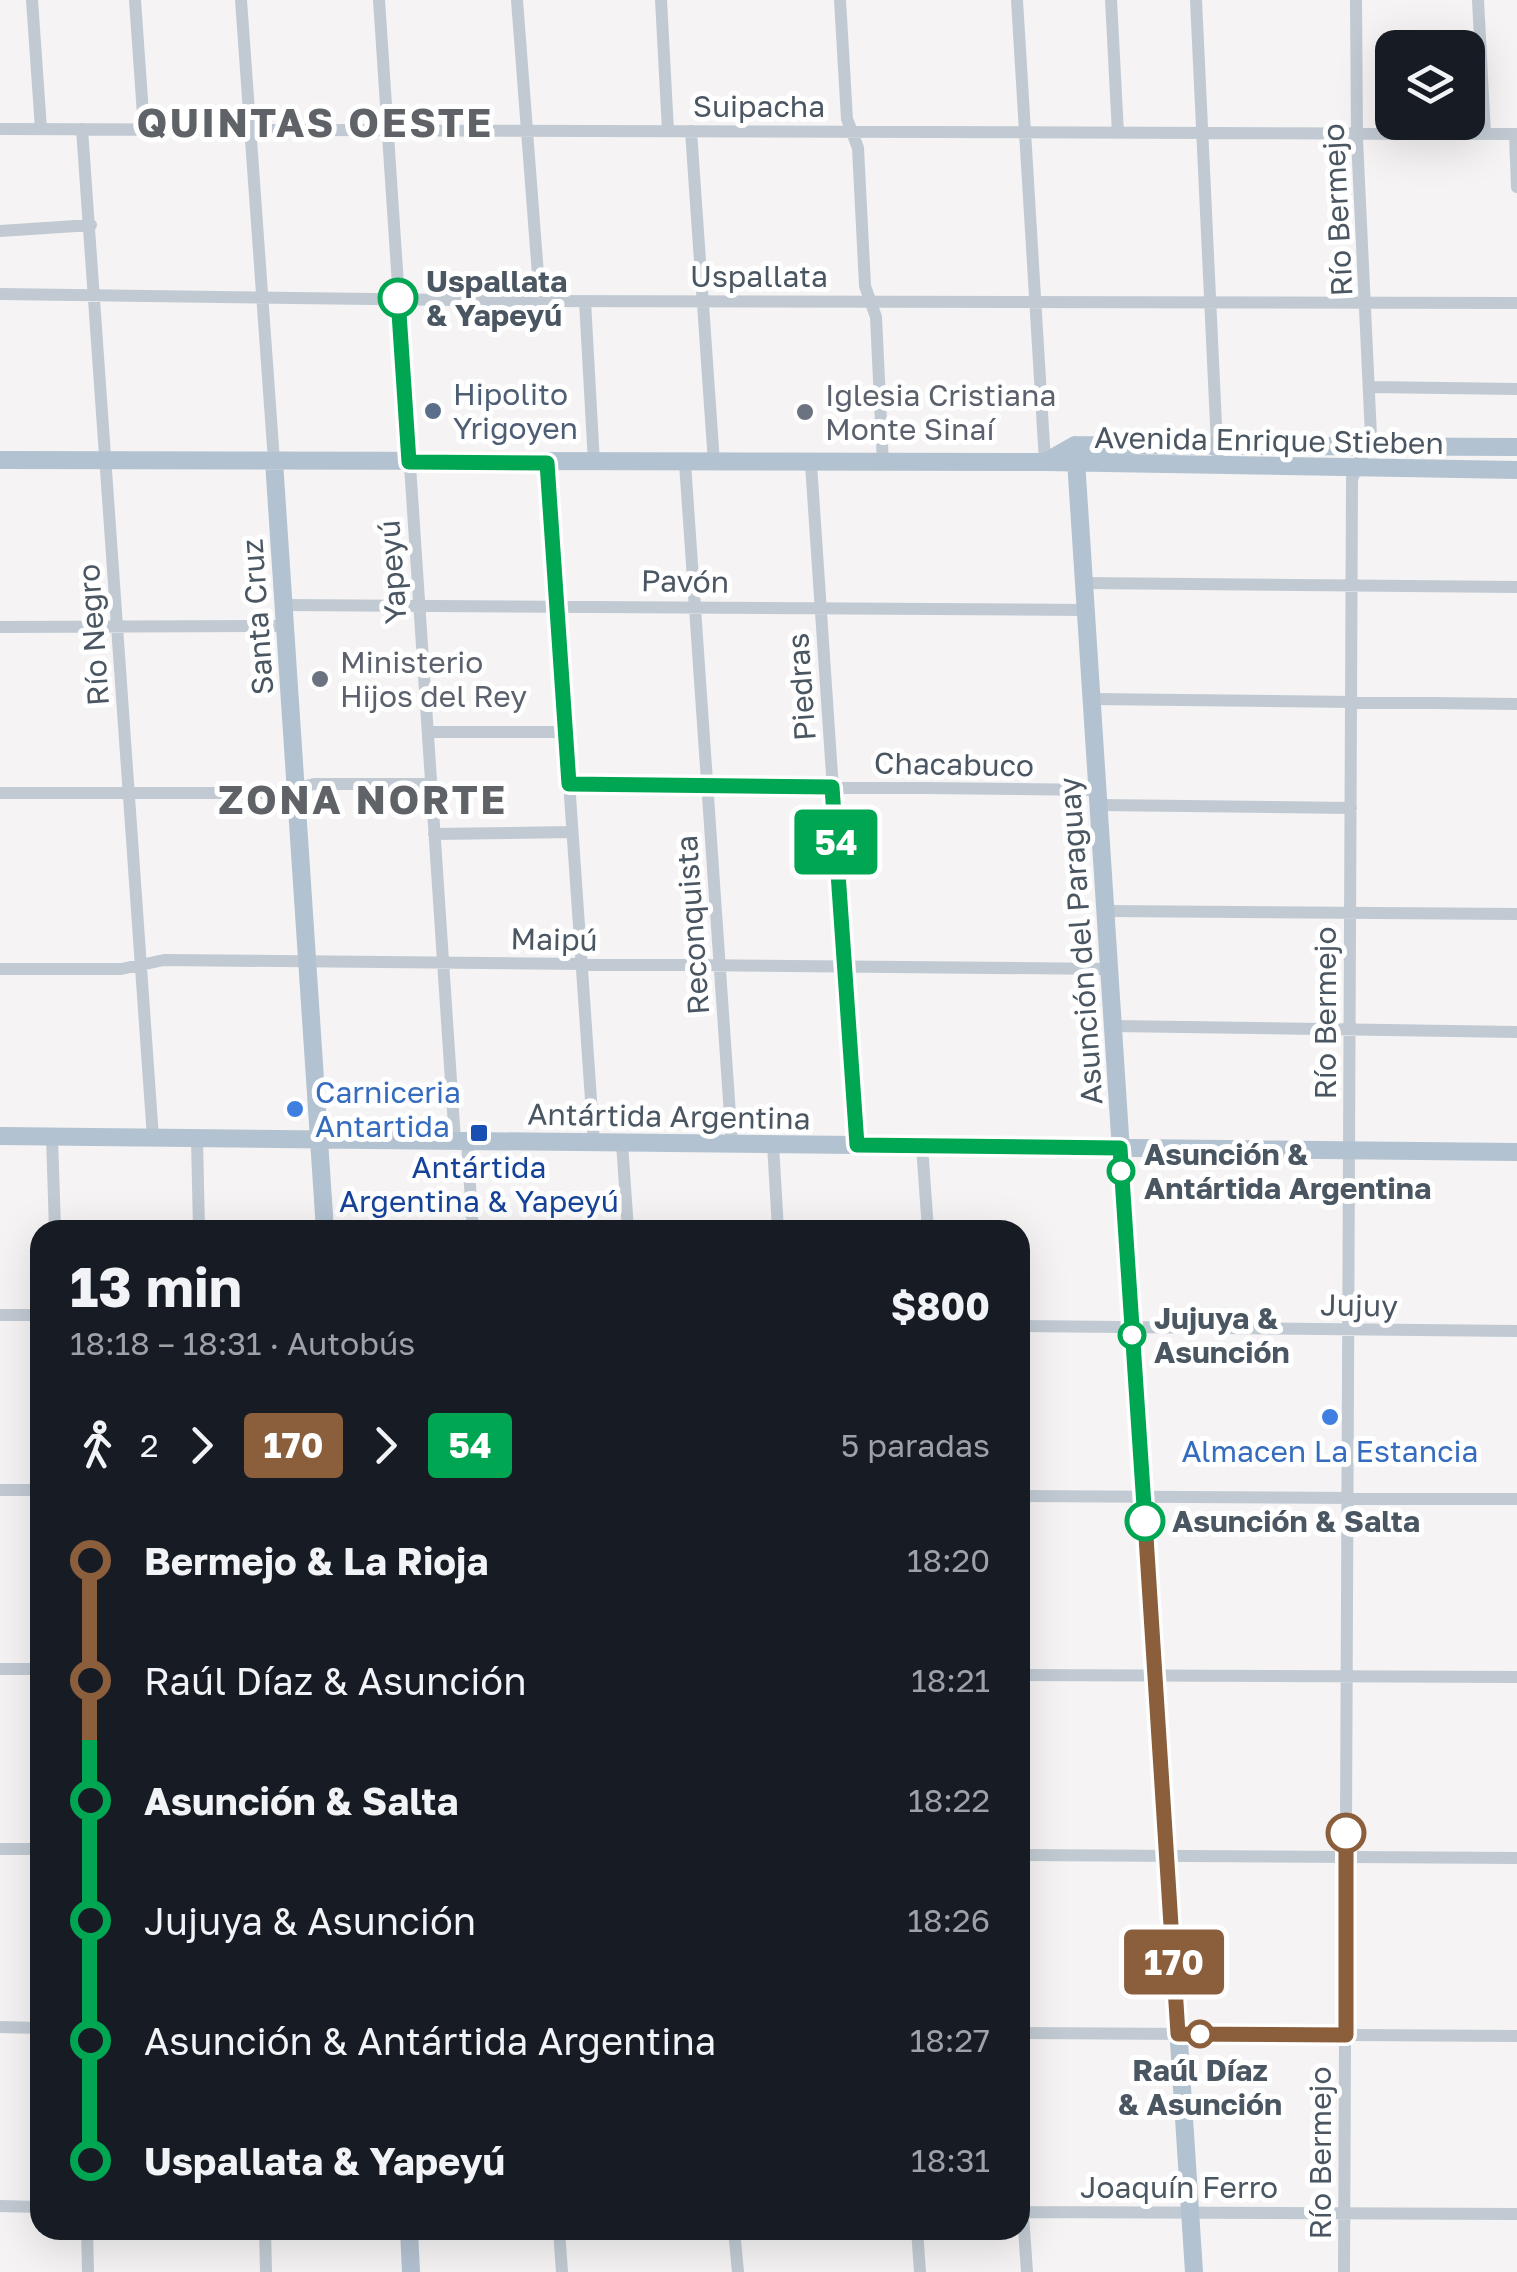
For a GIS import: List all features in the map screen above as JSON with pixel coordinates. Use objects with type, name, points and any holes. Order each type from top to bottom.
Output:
[{"type":"main road","name":"Avenida Enrique Stieben","points":[[1075,445],[1517,446]]},
{"type":"main road","points":[[1045,462],[1075,445]]},
{"type":"main road","name":"Asunción del Paraguay","points":[[1075,445],[1194,2272]]},
{"type":"main road","name":"Avenida Enrique Stieben","points":[[0,460],[1045,462],[1077,466],[1517,470]]},
{"type":"main road","name":"Santa Cruz","points":[[274,462],[324,1220]]},
{"type":"main road","name":"Antártida Argentina","points":[[0,1136],[1517,1152]]},
{"type":"main road","points":[[409,2240],[411,2272]]},
{"type":"street","points":[[32,0],[41,129]]},
{"type":"street","points":[[136,0],[144,129]]},
{"type":"street","name":"Santa Cruz","points":[[241,0],[274,462]]},
{"type":"street","name":"Yapeyú","points":[[379,0],[443,963],[472,1220]]},
{"type":"street","points":[[516,0],[540,301]]},
{"type":"street","points":[[660,0],[668,131]]},
{"type":"street","points":[[840,0],[847,114],[858,148],[865,286],[876,316],[882,464]]},
{"type":"street","points":[[1017,0],[1045,462]]},
{"type":"street","points":[[1110,0],[1118,133]]},
{"type":"street","points":[[1196,0],[1218,467]]},
{"type":"street","name":"Río Bermejo","points":[[1344,2272],[1352,586],[1354,468],[1367,446],[1370,387],[1357,134],[1356,0]]},
{"type":"street","points":[[1478,0],[1480,30]]},
{"type":"street","name":"Suipacha","points":[[0,128],[1375,134]]},
{"type":"street","name":"Río Negro","points":[[82,129],[153,1138]]},
{"type":"street","points":[[691,131],[714,464]]},
{"type":"street","name":"Suipacha","points":[[1485,134],[1516,134]]},
{"type":"street","points":[[1516,134],[1517,187]]},
{"type":"street","points":[[0,231],[90,224]]},
{"type":"street","name":"Uspallata","points":[[0,294],[540,301],[1517,303]]},
{"type":"street","points":[[585,301],[594,463]]},
{"type":"street","points":[[1370,387],[1517,389]]},
{"type":"street","points":[[547,463],[594,1142]]},
{"type":"street","name":"Reconquista","points":[[685,464],[732,1144]]},
{"type":"street","name":"Piedras","points":[[811,464],[857,1145]]},
{"type":"street","points":[[1084,584],[1517,587]]},
{"type":"street","name":"Pavón","points":[[283,605],[1086,610]]},
{"type":"street","points":[[0,628],[285,626]]},
{"type":"street","points":[[1092,699],[1517,704]]},
{"type":"street","points":[[428,732],[566,732]]},
{"type":"street","points":[[0,793],[278,793],[314,784],[431,784]]},
{"type":"street","name":"Chacabuco","points":[[569,784],[832,787],[1351,808]]},
{"type":"street","points":[[434,834],[572,832]]},
{"type":"street","points":[[1106,911],[1517,914]]},
{"type":"street","name":"Maipú","points":[[0,969],[121,970],[164,960],[1110,969]]},
{"type":"street","points":[[1113,1026],[1517,1032]]},
{"type":"street","points":[[52,1136],[55,1220]]},
{"type":"street","points":[[197,1139],[200,1220]]},
{"type":"street","points":[[622,1143],[627,1220]]},
{"type":"street","points":[[772,1144],[777,1220]]},
{"type":"street","points":[[922,1146],[927,1220]]},
{"type":"street","points":[[0,1314],[30,1315]]},
{"type":"street","name":"Jujuy","points":[[1030,1326],[1517,1331]]},
{"type":"street","points":[[0,1490],[30,1490]]},
{"type":"street","points":[[1030,1496],[1517,1499]]},
{"type":"street","points":[[0,1669],[30,1669]]},
{"type":"street","points":[[1030,1675],[1517,1677]]},
{"type":"street","points":[[0,1848],[30,1849]]},
{"type":"street","points":[[1030,1855],[1517,1858]]},
{"type":"street","points":[[0,2027],[30,2028]]},
{"type":"street","points":[[1030,2033],[1517,2036]]},
{"type":"street","points":[[0,2206],[30,2207]]},
{"type":"street","name":"Joaquín Ferro","points":[[1030,2212],[1517,2214]]},
{"type":"street","points":[[87,2240],[88,2272]]},
{"type":"street","points":[[265,2240],[266,2272]]},
{"type":"street","points":[[560,2240],[562,2272]]},
{"type":"street","points":[[735,2240],[738,2272]]},
{"type":"street","points":[[918,2240],[920,2272]]},
{"type":"street","points":[[1024,2240],[1027,2272]]},
{"type":"bus line","name":"54","points":[[398,298],[409,462],[547,463],[569,784],[832,787],[857,1145],[1120,1148],[1145,1521]]},
{"type":"bus line","name":"170","points":[[1145,1521],[1178,2034],[1346,2035],[1346,1833]]},
{"type":"place","name":"Uspallata & Yapeyú","points":[[398,298]]},
{"type":"place","name":"Hipolito Yrigoyen","points":[[433,411]]},
{"type":"place","name":"Iglesia Cristiana Monte Sinaí","points":[[805,412]]},
{"type":"place","name":"Ministerio Hijos del Rey","points":[[320,679]]},
{"type":"place","name":"Carniceria Antartida","points":[[295,1109]]},
{"type":"place","name":"Antártida Argentina & Yapeyú","points":[[479,1133]]},
{"type":"place","name":"Asunción & Antártida Argentina","points":[[1121,1171]]},
{"type":"place","name":"Jujuya & Asunción","points":[[1132,1335]]},
{"type":"place","name":"Almacen La Estancia","points":[[1330,1417]]},
{"type":"place","name":"Asunción & Salta","points":[[1145,1521]]},
{"type":"place","name":"Raúl Díaz & Asunción","points":[[1200,2034]]},
{"type":"district","name":"QUINTAS OESTE","points":[[315,122]]},
{"type":"district","name":"ZONA NORTE","points":[[363,799]]}]
